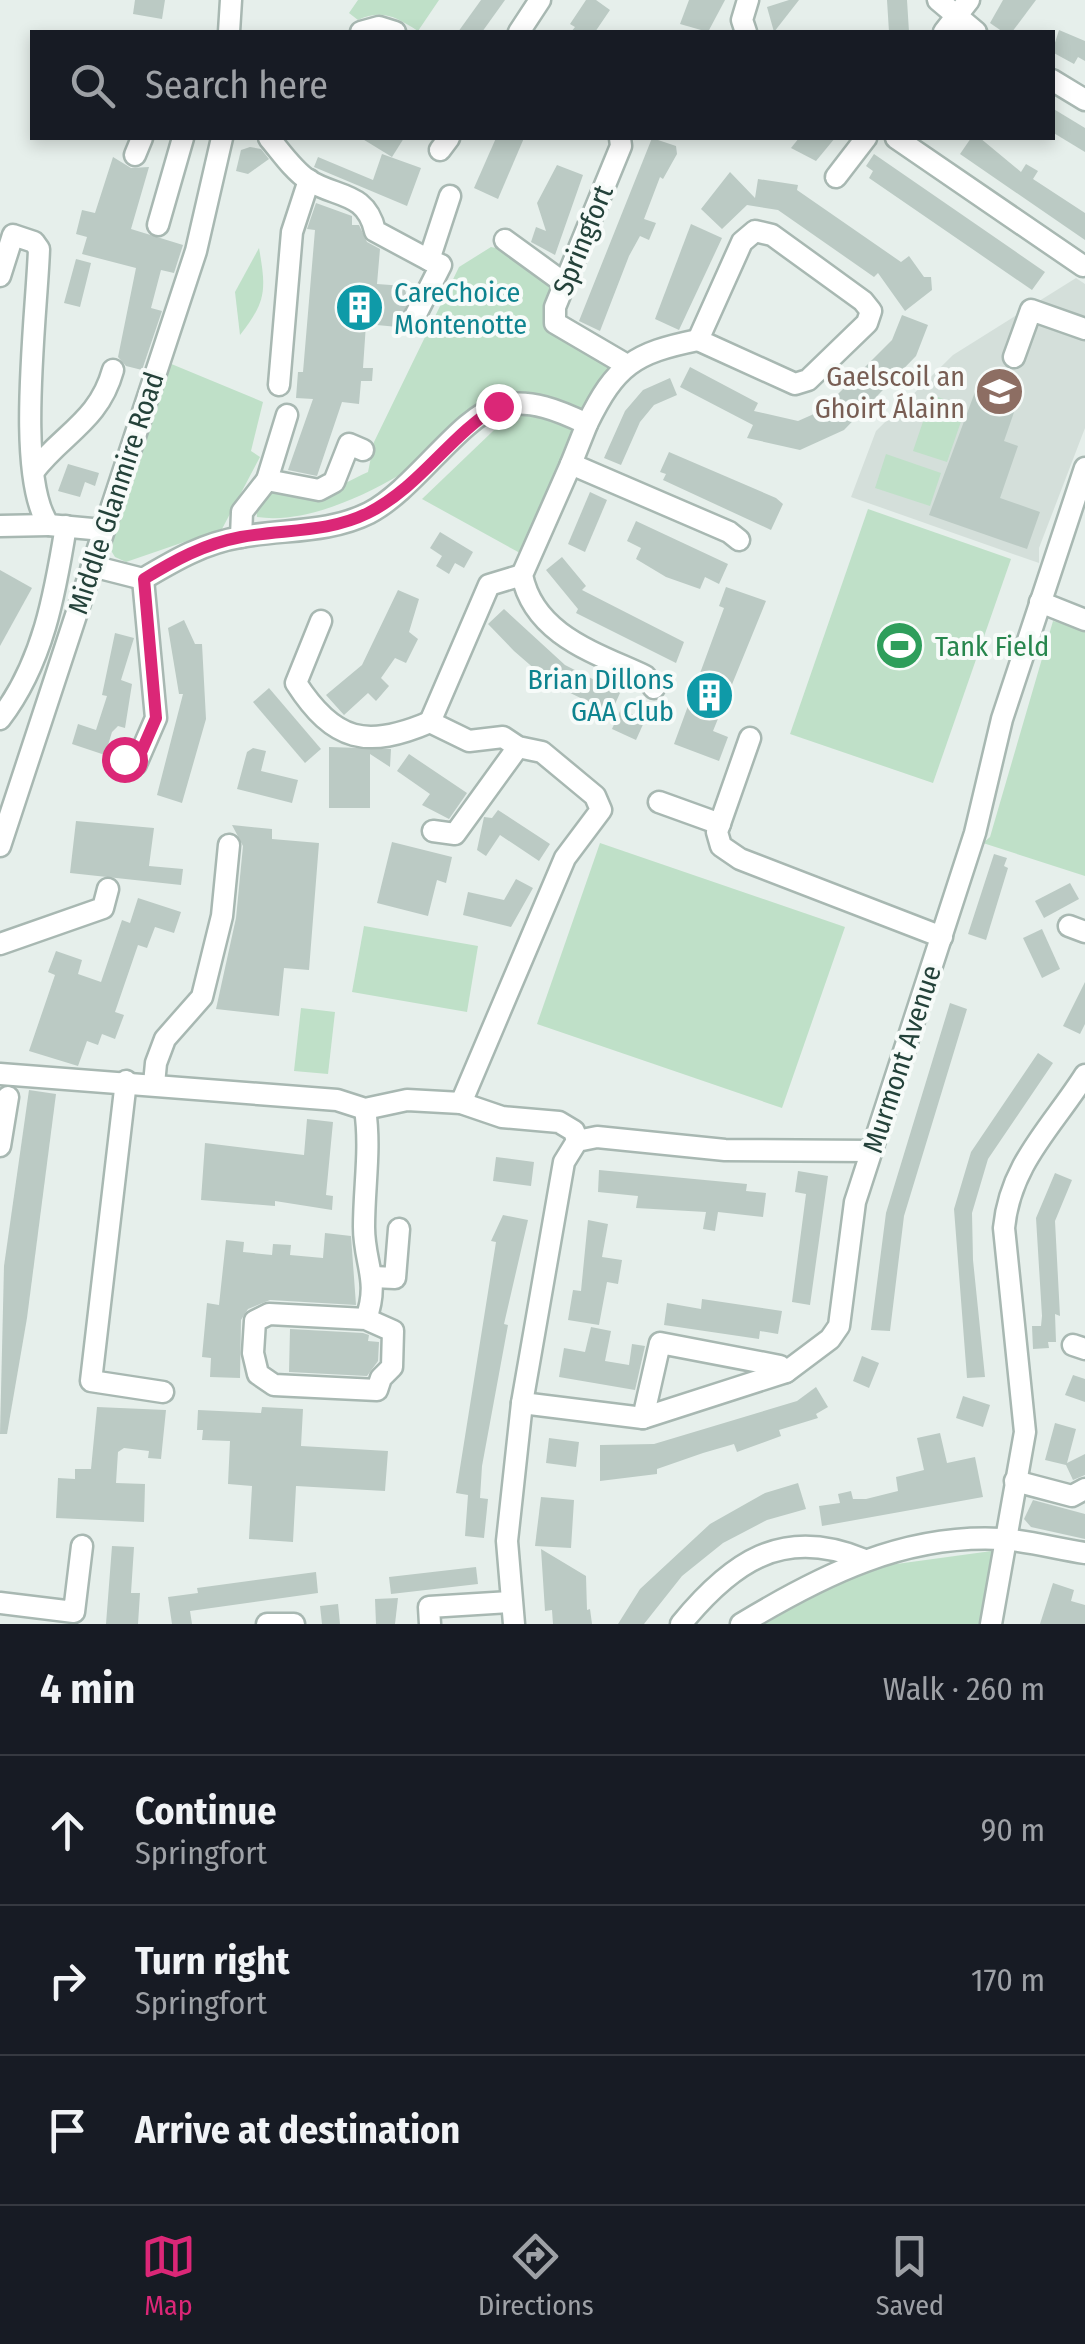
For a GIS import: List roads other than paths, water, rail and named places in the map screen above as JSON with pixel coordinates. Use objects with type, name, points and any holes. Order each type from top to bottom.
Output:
[{"type":"street","points":[[228,30],[231,0]]},
{"type":"street","points":[[519,30],[540,0]]},
{"type":"street","points":[[745,30],[742,20],[748,0]]},
{"type":"street","points":[[938,0],[956,16]]},
{"type":"street","points":[[1055,82],[1085,100]]},
{"type":"street","points":[[158,225],[182,140]]},
{"type":"street","name":"Middle Glanmire Road","points":[[0,846],[196,251],[222,140]]},
{"type":"street","points":[[272,140],[309,180],[354,196],[372,216],[375,231],[441,265],[412,324]]},
{"type":"street","name":"Springfort","points":[[620,140],[555,307],[555,323],[625,364]]},
{"type":"street","points":[[836,178],[864,140]]},
{"type":"street","points":[[899,140],[1083,266]]},
{"type":"street","points":[[279,385],[292,232],[309,180]]},
{"type":"street","points":[[429,260],[450,196]]},
{"type":"street","points":[[654,688],[645,676],[560,635],[526,593],[522,574],[604,390],[625,364],[657,348],[698,340],[795,384],[808,380],[855,334],[871,311],[772,235],[755,232],[742,242],[698,340]]},
{"type":"street","points":[[0,276],[13,235],[34,242],[39,250],[30,435],[38,510],[58,526]]},
{"type":"street","points":[[505,240],[564,284]]},
{"type":"street","points":[[1014,356],[1031,310],[1085,329]]},
{"type":"street","points":[[34,471],[54,446],[72,437],[100,401],[113,370]]},
{"type":"street","points":[[92,566],[144,579],[187,552],[240,537],[322,528],[365,515],[400,496],[476,420],[498,406],[532,404],[587,424]]},
{"type":"street","points":[[240,537],[242,512],[266,480],[287,415]]},
{"type":"street","points":[[266,480],[318,490],[334,482],[348,444],[363,450]]},
{"type":"street","points":[[571,464],[729,532],[738,540]]},
{"type":"street","name":"Murmont Avenue","points":[[522,1402],[643,1418],[786,1372],[830,1338],[839,1326],[856,1202],[976,833],[1002,719],[1085,468]]},
{"type":"street","points":[[0,526],[103,530]]},
{"type":"street","points":[[0,719],[18,694],[36,654],[56,590],[58,526]]},
{"type":"street","points":[[430,722],[489,585],[522,574]]},
{"type":"street","points":[[124,759],[136,764],[156,718],[144,579]]},
{"type":"street","points":[[1040,602],[1085,620]]},
{"type":"street","points":[[322,621],[296,683],[310,705],[340,733],[385,738],[430,722],[468,741],[503,737],[518,747],[542,752],[595,796],[601,810],[565,858],[461,1103]]},
{"type":"street","points":[[750,738],[720,824],[721,846],[740,859],[942,937]]},
{"type":"street","points":[[433,830],[454,834],[518,747]]},
{"type":"street","points":[[659,802],[720,824]]},
{"type":"street","points":[[154,1084],[156,1063],[165,1039],[202,997],[222,916],[229,845]]},
{"type":"street","points":[[0,944],[103,908],[108,888]]},
{"type":"street","points":[[0,1074],[337,1100],[365,1109],[407,1100],[461,1103],[502,1117],[559,1122],[574,1131],[578,1141]]},
{"type":"street","points":[[991,1624],[1025,1432],[1004,1228],[1006,1205],[1022,1161],[1079,1096],[1085,1075]]},
{"type":"street","points":[[126,1082],[92,1381],[162,1392]]},
{"type":"street","points":[[0,1146],[8,1097]]},
{"type":"street","points":[[365,1109],[370,1144],[364,1230],[375,1293],[366,1318]]},
{"type":"street","points":[[514,1624],[508,1541],[522,1402],[564,1162],[578,1141],[597,1137],[724,1150],[871,1151]]},
{"type":"street","points":[[373,1277],[395,1278],[399,1229]]},
{"type":"street","points":[[269,1314],[366,1318],[393,1331],[392,1367],[381,1378],[378,1390],[274,1385],[258,1374],[253,1353],[255,1320],[269,1314]]},
{"type":"street","points":[[643,1418],[660,1343],[780,1366],[786,1372]]},
{"type":"street","points":[[1015,1481],[1072,1496],[1085,1489]]},
{"type":"street","points":[[741,1624],[862,1558],[953,1542],[1003,1540],[1085,1553]]},
{"type":"street","points":[[681,1624],[716,1585],[762,1555],[796,1544],[842,1550],[862,1558]]},
{"type":"street","points":[[0,1603],[74,1612],[82,1546]]},
{"type":"street","points":[[430,1624],[429,1607],[510,1602]]},
{"type":"street","points":[[268,1624],[294,1624]]},
{"type":"place","name":"CareChoice Montenotte","points":[[359,308]]},
{"type":"place","name":"Gaelscoil an Ghoirt Álainn","points":[[1000,392]]},
{"type":"place","name":"Tank Field","points":[[900,646]]},
{"type":"place","name":"Brian Dillons GAA Club","points":[[709,695]]}]
